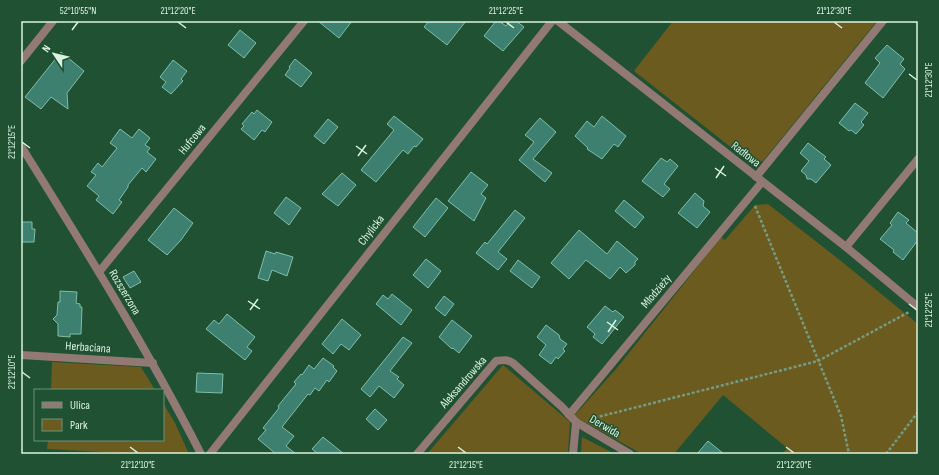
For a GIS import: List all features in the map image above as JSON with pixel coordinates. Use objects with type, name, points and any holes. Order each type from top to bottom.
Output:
[{"type":"street","points":[[21,61],[53,21]]},
{"type":"street","name":"Hufcowa","points":[[100,272],[304,21]]},
{"type":"street","name":"Chylicka","points":[[210,454],[552,21]]},
{"type":"street","name":"Radłowa","points":[[558,21],[846,247],[915,309]]},
{"type":"street","name":"Młodzieży","points":[[569,415],[748,199],[759,180],[883,21]]},
{"type":"street","name":"Rozszerzona","points":[[21,146],[100,272],[153,363],[200,454]]},
{"type":"street","points":[[846,247],[918,159]]},
{"type":"street","name":"Herbaciana","points":[[21,355],[153,363]]},
{"type":"street","name":"Aleksandrowska","points":[[417,454],[496,361],[509,360],[569,415]]},
{"type":"street","name":"Derwida","points":[[569,415],[576,422],[630,454]]},
{"type":"street","points":[[573,454],[576,422]]},
{"type":"path","points":[[748,199],[754,204],[841,416],[849,454]]},
{"type":"path","points":[[576,422],[818,361],[915,309]]},
{"type":"path","points":[[886,454],[918,412]]},
{"type":"green space","points":[[673,21],[877,21],[763,161],[751,163],[634,71]]},
{"type":"green space","points":[[768,204],[918,324],[918,454],[782,454],[787,448],[723,395],[674,454],[642,454],[574,416],[617,368],[721,237],[725,240],[755,205]]},
{"type":"green space","points":[[52,362],[141,367],[154,389],[51,389]]},
{"type":"green space","points":[[503,365],[570,422],[568,454],[427,454]]},
{"type":"green space","points":[[164,405],[175,423],[189,454],[139,454],[47,449],[48,441],[164,441]]},
{"type":"green space","points":[[582,437],[615,454],[581,454]]},
{"type":"building","points":[[318,21],[352,21],[339,38]]},
{"type":"building","points":[[429,21],[466,21],[447,45],[424,27]]},
{"type":"building","points":[[496,21],[499,21],[506,26],[510,21],[516,21],[524,27],[503,51],[484,36]]},
{"type":"building","points":[[240,30],[256,43],[244,58],[228,45]]},
{"type":"building","points":[[887,45],[904,59],[900,64],[905,69],[883,98],[865,83],[880,63],[875,58]]},
{"type":"building","points":[[61,52],[84,71],[67,93],[68,109],[51,97],[41,109],[25,97]]},
{"type":"building","points":[[295,59],[312,73],[301,87],[285,75]]},
{"type":"building","points":[[173,60],[187,71],[181,79],[183,81],[171,94],[162,87],[166,82],[160,77]]},
{"type":"building","points":[[855,103],[868,113],[861,122],[864,125],[856,134],[851,130],[849,131],[839,123]]},
{"type":"building","points":[[257,110],[272,122],[265,132],[262,130],[254,140],[241,129],[244,126],[242,124],[252,112],[254,114]]},
{"type":"building","points":[[394,116],[423,139],[416,147],[414,146],[408,154],[403,150],[376,182],[361,170],[394,130],[387,124]]},
{"type":"building","points":[[602,116],[626,136],[618,147],[614,144],[602,159],[587,149],[588,148],[575,136],[587,121],[594,127]]},
{"type":"building","points":[[540,118],[556,132],[533,159],[552,173],[545,182],[519,160],[534,142],[525,135]]},
{"type":"building","points":[[328,119],[338,127],[324,144],[314,136]]},
{"type":"building","points":[[120,129],[132,138],[139,129],[150,138],[145,145],[150,148],[147,152],[156,159],[146,172],[142,168],[128,185],[119,200],[122,202],[113,214],[96,200],[99,196],[87,186],[96,175],[91,172],[98,163],[102,167],[117,148],[110,143]]},
{"type":"building","points":[[808,143],[826,157],[824,159],[831,165],[816,183],[811,179],[807,179],[806,175],[801,171],[809,161],[800,153]]},
{"type":"building","points":[[661,158],[667,162],[670,159],[678,166],[664,184],[670,189],[663,197],[642,181]]},
{"type":"building","points":[[471,172],[488,185],[481,194],[486,198],[474,221],[448,201]]},
{"type":"building","points":[[342,173],[356,185],[338,206],[322,194]]},
{"type":"building","points":[[695,193],[704,201],[703,206],[710,212],[697,228],[678,213]]},
{"type":"building","points":[[286,197],[301,208],[289,225],[274,213]]},
{"type":"building","points":[[436,198],[448,208],[425,237],[413,227]]},
{"type":"building","points":[[624,200],[644,217],[635,228],[615,211]]},
{"type":"building","points":[[174,208],[193,223],[181,240],[167,255],[148,240]]},
{"type":"building","points":[[515,210],[525,218],[498,252],[507,259],[498,270],[476,253],[485,242],[487,244]]},
{"type":"building","points":[[898,212],[909,220],[906,223],[918,233],[918,240],[903,260],[893,252],[894,250],[880,239],[892,225],[890,223]]},
{"type":"building","points":[[21,222],[32,222],[32,229],[35,229],[34,242],[21,242]]},
{"type":"building","points":[[579,230],[607,254],[617,241],[638,259],[635,262],[635,265],[626,273],[620,267],[610,279],[586,260],[569,279],[551,263]]},
{"type":"building","points":[[266,251],[293,257],[287,276],[272,270],[268,281],[258,278]]},
{"type":"building","points":[[426,259],[441,271],[428,288],[413,275]]},
{"type":"building","points":[[518,260],[540,277],[532,288],[510,271]]},
{"type":"building","points":[[134,271],[141,282],[130,288],[123,277]]},
{"type":"building","points":[[60,291],[77,292],[76,303],[80,304],[80,307],[82,307],[81,334],[70,334],[70,337],[58,336],[58,324],[53,319],[57,315],[58,302],[60,302]]},
{"type":"building","points":[[392,294],[412,310],[401,325],[376,304],[383,295],[388,299]]},
{"type":"building","points":[[444,296],[454,304],[445,316],[435,308]]},
{"type":"building","points":[[605,306],[613,312],[615,310],[624,317],[602,344],[593,337],[595,334],[587,327]]},
{"type":"building","points":[[227,314],[255,337],[247,347],[252,351],[245,360],[206,329],[214,320],[219,324]]},
{"type":"building","points":[[342,319],[361,335],[349,350],[341,344],[333,354],[322,344]]},
{"type":"building","points":[[452,320],[472,336],[459,353],[453,348],[452,349],[439,337]]},
{"type":"building","points":[[546,325],[559,335],[560,339],[567,344],[563,349],[565,351],[558,359],[556,357],[551,364],[539,355],[546,345],[537,337]]},
{"type":"building","points":[[403,337],[412,343],[390,371],[399,377],[397,379],[404,385],[394,398],[379,386],[370,397],[361,389]]},
{"type":"building","points":[[323,358],[334,366],[333,367],[337,371],[329,382],[327,380],[319,391],[315,388],[310,395],[308,394],[282,427],[294,436],[286,446],[296,454],[276,454],[258,439],[266,430],[263,428],[279,408],[278,406],[296,384],[294,382],[301,374],[302,375],[309,365],[314,369]]},
{"type":"building","points":[[197,373],[223,374],[222,393],[196,392]]},
{"type":"building","points":[[375,409],[387,420],[378,430],[366,419]]},
{"type":"building","points":[[323,437],[344,454],[318,454],[312,449]]},
{"type":"building","points":[[708,441],[724,454],[697,454]]}]
